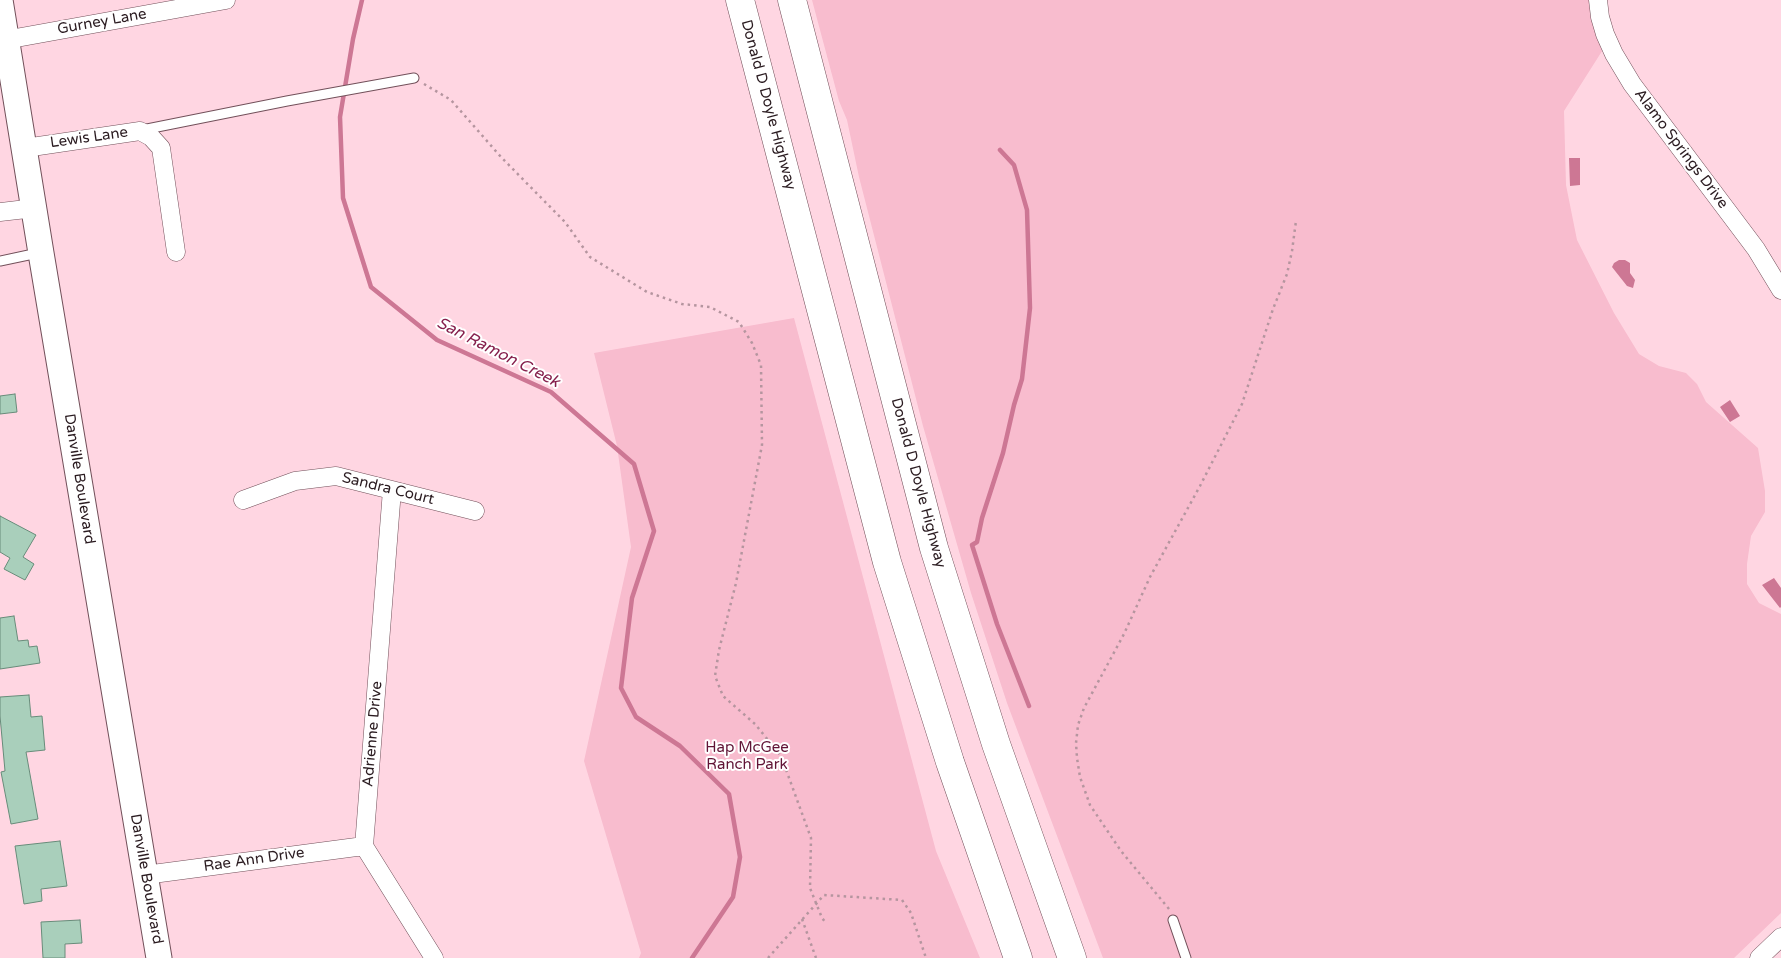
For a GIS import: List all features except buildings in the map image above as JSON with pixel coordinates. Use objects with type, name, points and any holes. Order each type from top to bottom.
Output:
[{"type":"highway","name":"Donald D Doyle Highway","points":[[740,0],[887,562],[950,762],[1018,958]]},
{"type":"highway","name":"Donald D Doyle Highway","points":[[792,0],[934,548],[996,744],[1072,958]]},
{"type":"main road","name":"Danville Boulevard","points":[[0,0],[4,40],[25,148],[159,958]]},
{"type":"street","name":"Gurney Lane","points":[[4,40],[226,0]]},
{"type":"street","name":"Alamo Springs Drive","points":[[1598,0],[1605,34],[1614,54],[1632,84],[1756,249],[1781,290]]},
{"type":"street","name":"Lewis Lane","points":[[25,148],[140,131],[151,137],[162,148],[176,252]]},
{"type":"street","points":[[0,212],[35,208]]},
{"type":"street","name":"Sandra Court","points":[[243,500],[295,481],[336,476],[475,511]]},
{"type":"street","name":"Adrienne Drive","points":[[364,846],[392,490]]},
{"type":"street","points":[[364,846],[434,958]]},
{"type":"street","name":"Rae Ann Drive","points":[[145,875],[364,846]]},
{"type":"street","points":[[1758,958],[1781,936]]},
{"type":"lane","points":[[140,131],[287,101],[414,78]]},
{"type":"lane","points":[[0,261],[41,253]]},
{"type":"lane","points":[[1173,920],[1186,958]]},
{"type":"path","points":[[414,78],[451,100],[502,157],[565,222],[590,257],[647,292],[682,304],[710,307],[739,322],[752,343],[761,365],[762,446],[736,583],[715,676],[723,696],[755,724],[781,756],[811,838],[810,888],[815,903],[826,924]]},
{"type":"path","points":[[1173,920],[1170,910],[1121,851],[1090,805],[1080,776],[1075,751],[1078,726],[1084,708],[1124,634],[1150,577],[1242,404],[1273,309],[1287,274],[1296,221]]},
{"type":"path","points":[[768,958],[824,895],[902,900],[911,913],[926,958]]},
{"type":"path","points":[[802,919],[816,958]]},
{"type":"green space","points":[[812,0],[1591,0],[1604,48],[1564,111],[1566,185],[1577,240],[1614,313],[1639,354],[1659,366],[1686,373],[1697,384],[1706,402],[1758,448],[1765,491],[1765,512],[1751,536],[1747,564],[1747,584],[1759,603],[1781,614],[1781,913],[1734,958],[1103,958],[1007,703],[971,593],[923,426],[859,177],[847,120],[839,101]]},
{"type":"green space","name":"Hap McGee Ranch Park","points":[[794,318],[936,851],[980,958],[639,958],[641,953],[584,761],[631,547],[617,446],[594,353]]},
{"type":"shaded area","points":[[1569,158],[1580,158],[1580,185],[1570,186]]},
{"type":"shaded area","points":[[1619,260],[1625,260],[1630,263],[1630,273],[1635,280],[1633,288],[1627,286],[1612,267]]},
{"type":"shaded area","points":[[1730,400],[1740,416],[1730,422],[1720,407]]},
{"type":"shaded area","points":[[1774,578],[1781,588],[1780,608],[1762,585]]},
{"type":"waterway","name":"San Ramon Creek","points":[[362,0],[353,39],[340,117],[343,198],[371,287],[437,340],[551,392],[634,464],[654,531],[632,598],[621,688],[636,717],[680,746],[729,794],[740,857],[733,897],[692,958]]},
{"type":"waterway","points":[[1000,150],[1014,165],[1027,210],[1030,308],[1022,379],[1003,453],[982,518],[977,542],[972,545],[997,624],[1029,706]]}]
